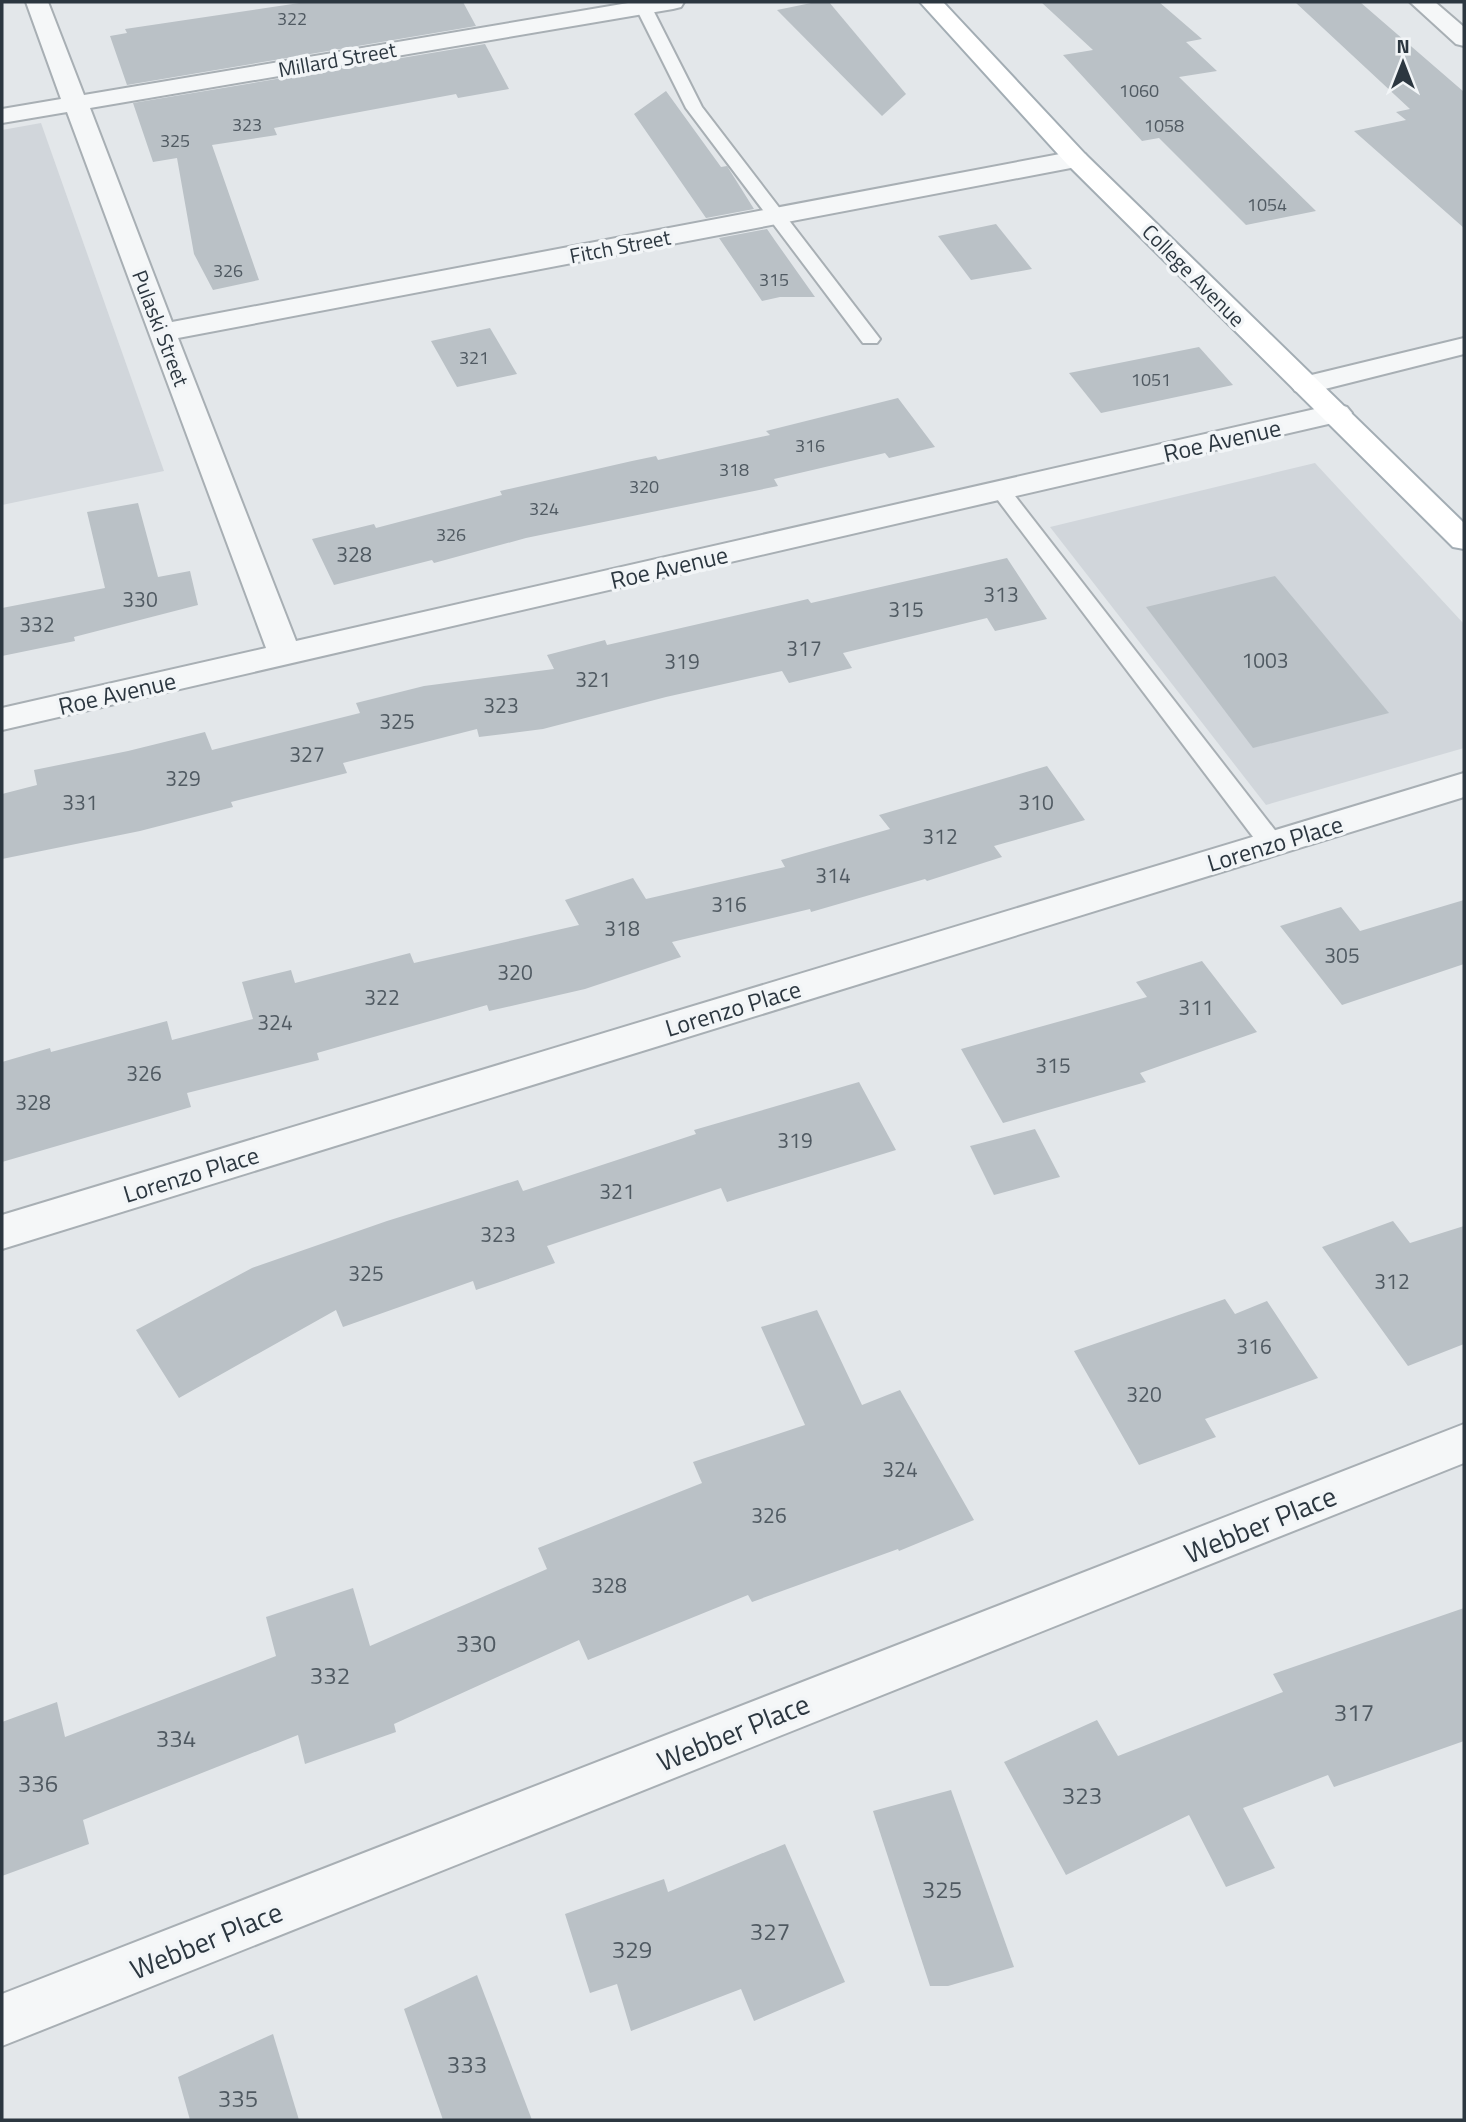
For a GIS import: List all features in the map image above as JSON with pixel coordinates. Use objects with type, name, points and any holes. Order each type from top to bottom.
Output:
[{"type":"main road","name":"College Avenue","points":[[931,2],[1076,159],[1464,540]]},
{"type":"street","name":"Pulaski Street","points":[[37,2],[285,655]]},
{"type":"street","name":"Millard Street","points":[[2,116],[642,4],[673,2]]},
{"type":"street","points":[[1421,2],[1464,39]]},
{"type":"street","name":"Fitch Street","points":[[164,332],[1076,159]]},
{"type":"street","points":[[1305,385],[1464,346]]},
{"type":"street","name":"Roe Avenue","points":[[2,719],[1337,414]]},
{"type":"street","name":"Lorenzo Place","points":[[2,1232],[1464,785]]},
{"type":"street","name":"Webber Place","points":[[2,2020],[1464,1443]]},
{"type":"lane","points":[[642,4],[694,108],[870,339]]},
{"type":"lane","points":[[1001,491],[1272,844]]},
{"type":"shaded area","points":[[41,123],[164,471],[2,505],[2,130]]},
{"type":"shaded area","points":[[1315,463],[1464,624],[1464,748],[1266,805],[1050,527]]},
{"type":"building","points":[[306,2],[463,2],[476,26],[127,85],[110,36],[127,33],[125,29]]},
{"type":"building","points":[[829,2],[906,94],[882,116],[777,10]]},
{"type":"building","points":[[1041,2],[1159,2],[1202,39],[1186,42],[1217,71],[1179,77],[1316,211],[1246,225],[1159,138],[1142,141],[1063,55],[1093,50]]},
{"type":"building","points":[[1295,2],[1360,2],[1464,92],[1464,228],[1354,131],[1406,120],[1396,112],[1410,109]]},
{"type":"building","points":[[485,44],[509,89],[458,98],[456,94],[274,128],[277,135],[212,145],[259,280],[213,290],[194,254],[177,158],[153,162],[133,103]]},
{"type":"building","points":[[666,91],[721,167],[727,166],[754,209],[706,218],[634,114]]},
{"type":"building","points":[[996,224],[1032,269],[971,280],[938,236]]},
{"type":"building","points":[[767,229],[815,297],[780,297],[762,301],[719,238]]},
{"type":"building","points":[[490,328],[517,374],[457,387],[431,341]]},
{"type":"building","points":[[1199,347],[1233,385],[1101,413],[1069,373]]},
{"type":"building","points":[[898,398],[935,447],[889,458],[885,453],[774,479],[778,486],[526,538],[434,563],[432,560],[334,585],[312,539],[374,524],[376,528],[502,495],[500,491],[632,461],[656,456],[658,460],[770,435],[766,431]]},
{"type":"building","points":[[138,503],[158,577],[190,571],[198,605],[74,637],[75,641],[2,656],[2,608],[105,588],[87,512]]},
{"type":"building","points":[[1007,558],[1047,619],[995,631],[987,618],[843,653],[852,668],[789,683],[782,671],[543,729],[479,737],[477,729],[343,763],[347,773],[231,802],[233,807],[140,831],[2,859],[2,794],[37,785],[34,770],[205,732],[212,750],[360,713],[356,703],[424,686],[554,669],[547,655],[605,640],[607,645],[808,599],[811,603]]},
{"type":"building","points":[[1275,576],[1389,713],[1253,748],[1146,607]]},
{"type":"building","points":[[1047,766],[1085,820],[994,846],[1002,857],[927,881],[925,879],[811,912],[810,909],[672,942],[681,957],[585,989],[489,1011],[487,1005],[317,1053],[319,1060],[187,1093],[191,1107],[2,1162],[2,1062],[50,1048],[51,1052],[167,1021],[172,1040],[253,1019],[242,982],[291,970],[295,983],[410,953],[414,963],[579,925],[565,900],[633,878],[646,899],[785,867],[781,860],[890,829],[879,815]]},
{"type":"building","points":[[1464,900],[1464,964],[1342,1005],[1280,926],[1341,907],[1360,931]]},
{"type":"building","points":[[1202,961],[1257,1032],[1140,1073],[1146,1082],[1003,1123],[961,1049],[1147,997],[1136,982]]},
{"type":"building","points":[[859,1082],[896,1150],[727,1202],[721,1188],[547,1246],[555,1263],[476,1290],[473,1281],[343,1327],[336,1310],[179,1398],[136,1330],[252,1268],[387,1221],[518,1180],[523,1191],[696,1134],[694,1130]]},
{"type":"building","points":[[1035,1129],[1060,1177],[994,1195],[970,1146]]},
{"type":"building","points":[[1393,1221],[1410,1243],[1464,1226],[1464,1344],[1408,1366],[1322,1247]]},
{"type":"building","points":[[1225,1299],[1235,1314],[1267,1301],[1318,1378],[1205,1419],[1216,1437],[1139,1465],[1074,1351]]},
{"type":"building","points":[[817,1310],[862,1405],[900,1390],[974,1520],[899,1551],[898,1549],[752,1602],[748,1595],[588,1660],[579,1640],[394,1724],[396,1732],[305,1764],[298,1735],[83,1820],[89,1844],[2,1876],[2,1722],[57,1702],[65,1737],[276,1656],[266,1617],[353,1588],[370,1646],[547,1569],[538,1548],[702,1483],[693,1462],[805,1425],[761,1327]]},
{"type":"building","points":[[1464,1608],[1464,1741],[1334,1787],[1328,1775],[1243,1808],[1275,1868],[1226,1887],[1189,1815],[1066,1875],[1004,1762],[1097,1720],[1118,1756],[1283,1692],[1273,1674]]},
{"type":"building","points":[[951,1790],[1014,1967],[948,1986],[930,1986],[873,1811]]},
{"type":"building","points":[[785,1844],[845,1982],[754,2021],[741,1989],[631,2031],[617,1984],[590,1993],[565,1914],[664,1879],[668,1892]]},
{"type":"building","points":[[477,1975],[532,2120],[443,2120],[404,2009]]},
{"type":"building","points":[[273,2034],[299,2120],[190,2120],[178,2077]]}]
